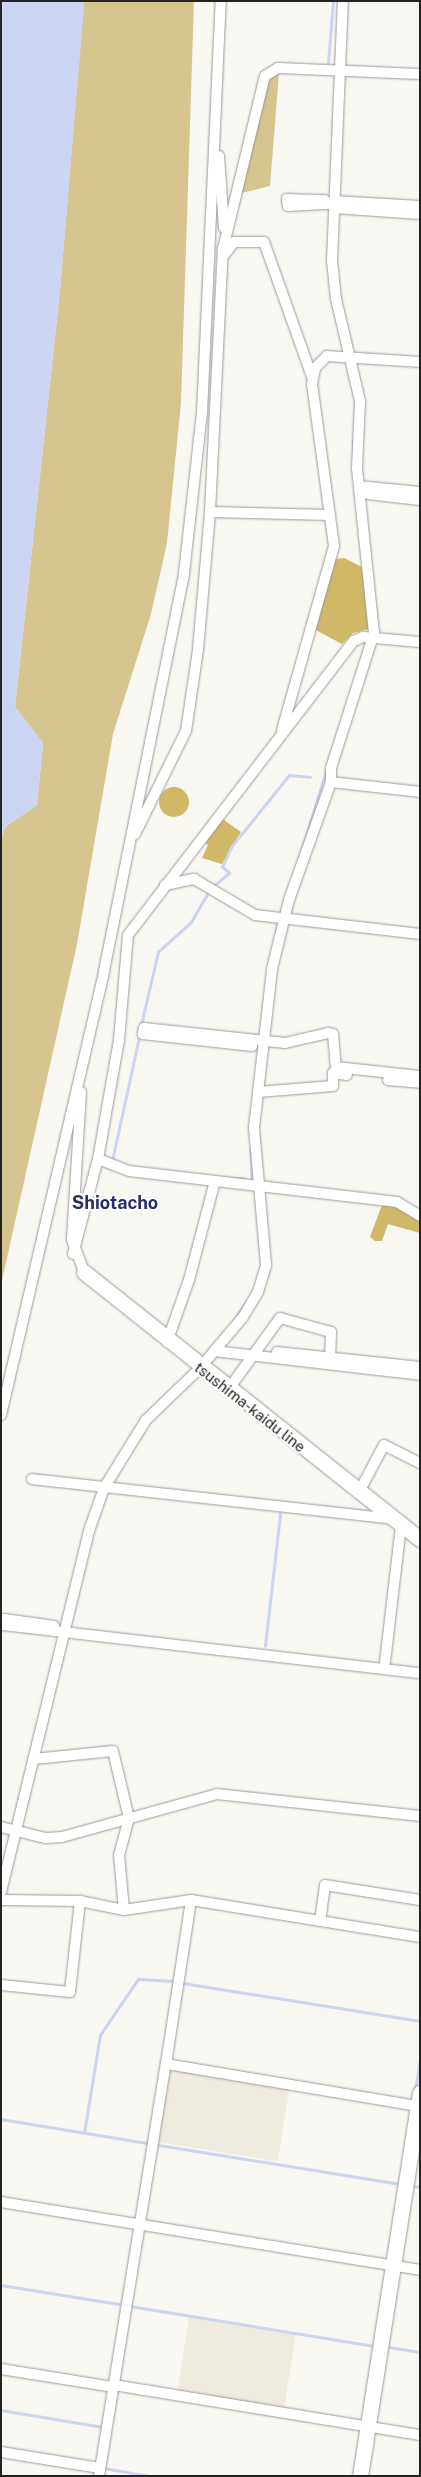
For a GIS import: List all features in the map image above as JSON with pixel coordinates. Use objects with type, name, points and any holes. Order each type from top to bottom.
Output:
[{"type":"main road","name":"tsushima-kaidu line","points":[[84,1272],[167,1342],[420,1539]]},
{"type":"main road","points":[[360,2476],[419,2101]]},
{"type":"street","points":[[1,1415],[82,1063],[130,842],[184,573],[202,413],[217,148],[221,1]]},
{"type":"street","points":[[1,1892],[34,1759],[61,1630],[101,1488],[146,1420],[200,1368],[242,1317],[264,1273],[267,1241],[258,1186],[254,1128],[258,1092],[259,1041],[283,919],[322,797],[331,778],[373,638],[374,607],[360,489],[360,401],[352,354],[333,284],[332,204],[343,1]]},
{"type":"street","points":[[223,253],[265,76],[278,68],[420,74]]},
{"type":"street","points":[[130,842],[186,731],[198,650],[210,512],[223,253],[223,170],[217,148]]},
{"type":"street","points":[[332,204],[420,206]]},
{"type":"street","points":[[332,204],[420,214]]},
{"type":"street","points":[[223,253],[234,242],[264,242],[312,378],[334,546],[282,730]]},
{"type":"street","points":[[312,378],[321,358],[352,354],[420,362]]},
{"type":"street","points":[[360,489],[420,492]]},
{"type":"street","points":[[360,489],[420,500]]},
{"type":"street","points":[[210,512],[330,515]]},
{"type":"street","points":[[73,1254],[98,1159],[124,1012],[128,936],[282,730],[354,641],[373,638],[420,642]]},
{"type":"street","points":[[331,778],[420,785]]},
{"type":"street","points":[[331,778],[420,792]]},
{"type":"street","points":[[164,886],[194,880],[242,911],[283,919],[420,934]]},
{"type":"street","points":[[259,1041],[252,1046],[143,1034],[144,1028],[285,1043],[328,1033],[333,1034],[336,1067],[420,1076]]},
{"type":"street","points":[[82,1063],[73,1254],[84,1272]]},
{"type":"street","points":[[258,1092],[333,1086],[333,1073],[420,1083]]},
{"type":"street","points":[[98,1159],[129,1171],[397,1202],[420,1216]]},
{"type":"street","points":[[167,1342],[189,1280],[215,1181]]},
{"type":"street","points":[[228,1390],[280,1318],[331,1332],[330,1358]]},
{"type":"street","points":[[217,1348],[420,1375]]},
{"type":"street","points":[[255,1353],[420,1367]]},
{"type":"street","points":[[359,1492],[384,1445],[420,1463]]},
{"type":"street","points":[[32,1480],[397,1522],[385,1662]]},
{"type":"street","points":[[3,1622],[54,1626],[61,1630],[420,1673]]},
{"type":"street","points":[[61,1630],[420,1666]]},
{"type":"street","points":[[34,1759],[113,1751],[129,1818],[119,1855],[124,1910]]},
{"type":"street","points":[[1,1827],[16,1832],[62,1837],[217,1794],[420,1816]]},
{"type":"street","points":[[320,1921],[325,1884],[420,1900]]},
{"type":"street","points":[[1,1900],[80,1902],[124,1910],[192,1900],[420,1937]]},
{"type":"street","points":[[1,2452],[99,2472],[192,1900]]},
{"type":"street","points":[[1,1985],[70,1992],[80,1902]]},
{"type":"street","points":[[166,2064],[419,2101]]},
{"type":"street","points":[[1,2202],[420,2270]]},
{"type":"street","points":[[1,2369],[368,2426],[420,2436]]},
{"type":"shaded area","points":[[84,1],[194,1],[181,403],[167,543],[151,614],[113,734],[77,944],[1,1285],[1,842],[5,827],[37,805],[43,743],[15,707],[60,290]]},
{"type":"shaded area","points":[[279,73],[270,186],[237,194],[266,80]]},
{"type":"shaded area","points":[[344,558],[362,567],[369,629],[353,633],[342,644],[312,628],[333,559]]},
{"type":"shaded area","points":[[174,787],[184,792],[189,802],[184,812],[174,817],[164,812],[159,802],[164,792]]},
{"type":"shaded area","points":[[221,818],[241,832],[222,864],[202,858],[208,845],[204,841]]},
{"type":"shaded area","points":[[382,1205],[397,1205],[420,1220],[420,1233],[388,1224],[382,1241],[375,1241],[370,1237]]},
{"type":"shaded area","points":[[169,2068],[289,2087],[278,2161],[157,2142]]},
{"type":"shaded area","points":[[189,2318],[296,2335],[284,2410],[177,2393]]},
{"type":"water","points":[[1,1],[84,1],[84,8],[60,290],[15,707],[43,743],[37,805],[5,827],[1,842]]},
{"type":"waterway","points":[[328,63],[333,1]]},
{"type":"waterway","points":[[353,441],[353,458]]},
{"type":"waterway","points":[[299,858],[326,771]]},
{"type":"waterway","points":[[212,887],[229,873],[222,867],[232,846],[289,775],[310,777]]},
{"type":"waterway","points":[[141,1025],[158,952],[191,922],[208,893]]},
{"type":"waterway","points":[[276,932],[279,921]]},
{"type":"waterway","points":[[112,1161],[140,1033]]},
{"type":"waterway","points":[[251,1150],[252,1182]]},
{"type":"waterway","points":[[229,1178],[244,1178]]},
{"type":"waterway","points":[[233,1321],[247,1301]]},
{"type":"waterway","points":[[265,1646],[280,1514]]},
{"type":"waterway","points":[[84,2133],[100,2035],[138,1979],[174,1981]]},
{"type":"waterway","points":[[183,1983],[420,2021]]},
{"type":"waterway","points":[[415,2091],[420,2060]]},
{"type":"waterway","points":[[1,2119],[148,2143]]},
{"type":"waterway","points":[[159,2145],[400,2184]]},
{"type":"waterway","points":[[413,2186],[420,2187]]},
{"type":"waterway","points":[[1,2285],[118,2304]]},
{"type":"waterway","points":[[130,2306],[374,2346]]},
{"type":"waterway","points":[[389,2347],[420,2352]]},
{"type":"waterway","points":[[1,2410],[103,2427]]},
{"type":"waterway","points":[[104,2468],[150,2476]]},
{"type":"district","name":"Shiotacho","points":[[115,1203]]}]
